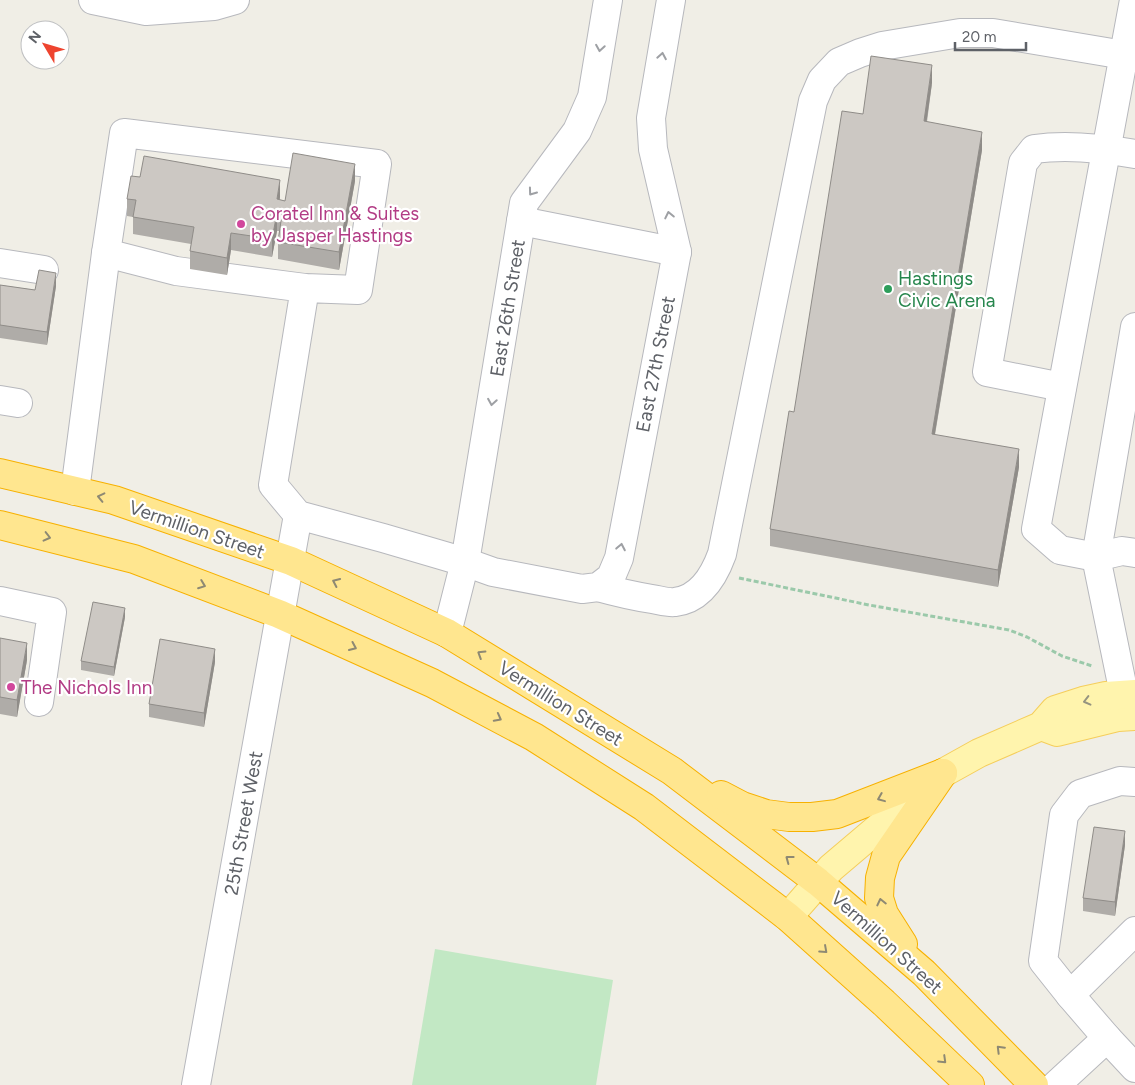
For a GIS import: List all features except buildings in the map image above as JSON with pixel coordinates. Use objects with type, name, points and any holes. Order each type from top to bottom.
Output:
[{"type":"highway","name":"Vermillion Street","points":[[0,473],[114,500],[291,561],[447,633],[672,771],[818,882],[924,973],[1034,1085]]},
{"type":"highway","points":[[0,525],[134,559],[279,614],[432,683],[534,738],[644,807],[788,917],[884,1003],[970,1085]]},
{"type":"highway","points":[[672,771],[742,806],[766,814],[789,817],[837,814],[943,773]]},
{"type":"highway","points":[[924,973],[896,936],[878,898],[880,878],[886,856],[943,773]]},
{"type":"main road","points":[[788,917],[831,868],[943,773],[979,754],[1041,726],[1056,710],[1084,701],[1128,694]]},
{"type":"street","points":[[92,0],[146,11],[214,6],[235,0]]},
{"type":"street","name":"East 26th Street","points":[[447,633],[465,562],[524,203],[577,131],[592,97],[608,0]]},
{"type":"street","name":"East 27th Street","points":[[598,587],[612,577],[618,558],[677,252],[653,149],[651,118],[671,0]]},
{"type":"street","points":[[1134,0],[1036,529],[1060,550],[1096,557],[1122,552],[1135,553]]},
{"type":"street","points":[[306,288],[273,485],[298,515],[465,562],[493,572],[573,588],[598,587],[627,595],[674,602],[689,598],[704,587],[715,572],[724,545],[813,101],[822,80],[839,62],[860,53],[882,46],[960,33],[993,33],[1124,54]]},
{"type":"street","points":[[74,491],[106,252],[124,133],[377,164],[358,290],[306,288],[176,271],[106,252]]},
{"type":"street","points":[[1062,387],[987,372],[1023,163],[1034,148],[1054,146],[1106,149],[1135,154]]},
{"type":"street","points":[[521,221],[677,252]]},
{"type":"street","points":[[0,264],[44,270]]},
{"type":"street","points":[[1128,694],[1096,557],[1135,327]]},
{"type":"street","name":"25th Street West","points":[[196,1085],[298,515]]},
{"type":"street","points":[[0,601],[52,612],[39,702]]},
{"type":"street","points":[[1135,782],[1120,781],[1080,794],[1064,815],[1043,961],[1070,995],[1135,1068]]},
{"type":"street","points":[[1070,995],[1135,931]]},
{"type":"street","points":[[1056,1085],[1108,1038]]},
{"type":"path","points":[[715,572],[861,604],[1009,630],[1027,637],[1062,656],[1105,670],[1128,694]]},
{"type":"green space","points":[[435,949],[613,980],[596,1085],[412,1085]]},
{"type":"place","name":"Coratel Inn & Suites by Jasper Hastings","points":[[241,224]]},
{"type":"place","name":"Hastings Civic Arena","points":[[888,289]]},
{"type":"place","name":"The Nichols Inn","points":[[11,687]]}]
